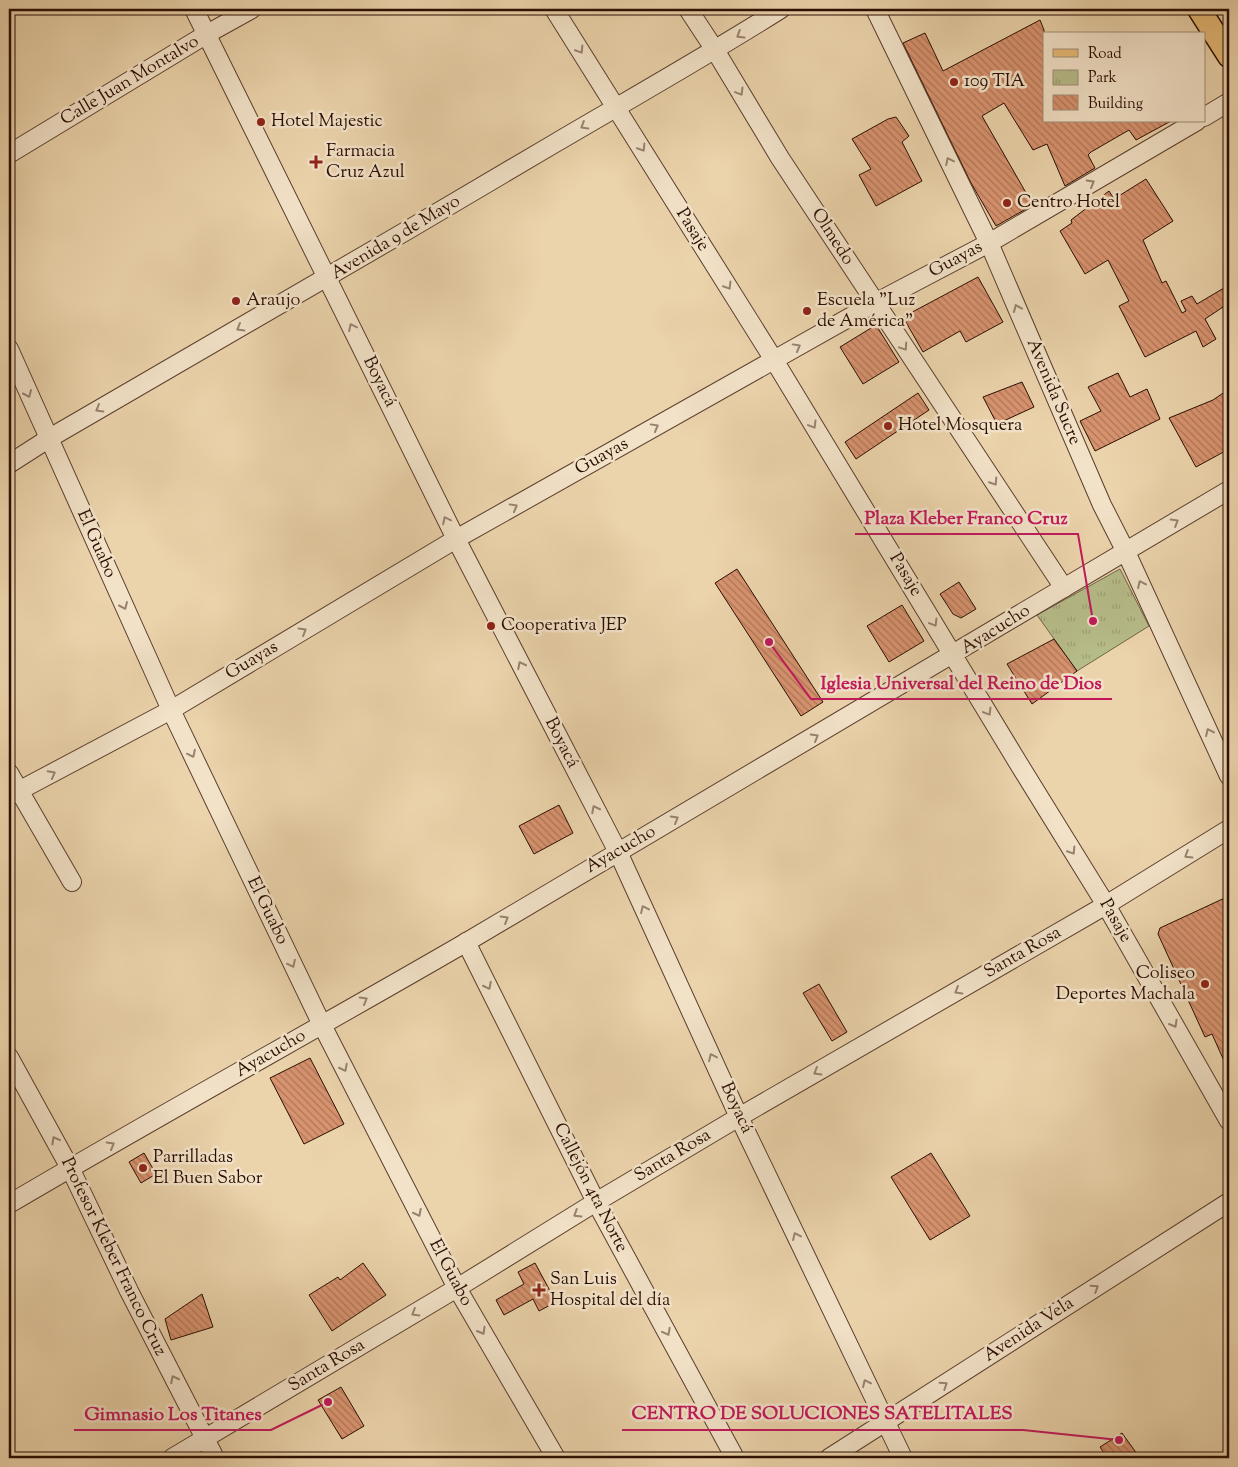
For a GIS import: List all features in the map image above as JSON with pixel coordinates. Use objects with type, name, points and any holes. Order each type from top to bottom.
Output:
[{"type":"main road","points":[[1199,9],[1229,56]]},
{"type":"street","name":"Boyacá","points":[[194,9],[456,539],[618,852],[740,1117],[903,1458]]},
{"type":"street","name":"Calle Juan Montalvo","points":[[9,154],[207,34],[252,9]]},
{"type":"street","name":"Pasaje","points":[[554,9],[774,360],[1106,905],[1229,1122]]},
{"type":"street","name":"Olmedo","points":[[688,9],[780,158],[1064,588]]},
{"type":"street","name":"Avenida 9 de Mayo","points":[[9,464],[48,439],[328,278],[715,50],[781,9]]},
{"type":"street","name":"Avenida Sucre","points":[[875,9],[989,243],[1102,505],[1126,552],[1229,776]]},
{"type":"street","points":[[1206,116],[1229,102]]},
{"type":"street","name":"Guayas","points":[[14,794],[171,710],[456,539],[875,303],[989,243],[1195,122]]},
{"type":"street","name":"El Guabo","points":[[9,350],[171,710],[322,1025],[457,1288],[556,1458]]},
{"type":"street","name":"Ayacucho","points":[[9,1204],[466,942],[954,656],[1229,490]]},
{"type":"street","points":[[9,773],[14,794],[72,882]]},
{"type":"street","name":"Santa Rosa","points":[[172,1458],[457,1288],[596,1202],[1106,905],[1229,829]]},
{"type":"street","name":"Callejón 4ta Norte","points":[[466,942],[596,1202],[735,1458]]},
{"type":"street","name":"Profesor Kleber Franco Cruz","points":[[9,1057],[70,1168],[129,1291],[215,1458]]},
{"type":"street","name":"Avenida Vela","points":[[829,1458],[1229,1202]]},
{"type":"green space","points":[[1120,569],[1149,626],[1077,671],[1037,615]]},
{"type":"building","points":[[1040,20],[1044,30],[1043,122],[1169,122],[1136,140],[1129,130],[1091,152],[1088,155],[1095,168],[1065,186],[1047,144],[1033,150],[1004,103],[982,116],[1033,205],[996,226],[971,183],[903,43],[925,33],[943,71]]},
{"type":"building","points":[[896,117],[909,136],[902,142],[922,181],[876,206],[859,175],[871,169],[852,139],[888,119]]},
{"type":"building","points":[[1146,179],[1173,221],[1143,240],[1162,283],[1166,281],[1182,313],[1186,311],[1181,301],[1192,296],[1197,304],[1229,285],[1229,303],[1205,319],[1216,339],[1203,347],[1196,331],[1145,357],[1119,306],[1129,301],[1108,260],[1085,274],[1060,231],[1072,223],[1071,220],[1109,191],[1114,199]]},
{"type":"building","points":[[978,277],[1003,322],[966,342],[960,331],[923,352],[903,317]]},
{"type":"building","points":[[876,325],[899,362],[863,384],[840,347]]},
{"type":"building","points":[[1118,373],[1130,397],[1147,389],[1160,419],[1095,451],[1080,421],[1101,411],[1088,387]]},
{"type":"building","points":[[1022,382],[1034,407],[997,424],[983,397]]},
{"type":"building","points":[[1229,389],[1229,449],[1196,467],[1169,418],[1213,400]]},
{"type":"building","name":"Hotel Mosquera","points":[[918,393],[929,410],[856,459],[845,442]]},
{"type":"building","points":[[737,569],[823,702],[801,716],[715,583]]},
{"type":"building","points":[[959,582],[976,609],[961,618],[953,614],[940,594]]},
{"type":"building","points":[[902,605],[924,641],[889,662],[867,626]]},
{"type":"building","points":[[1054,639],[1077,671],[1032,704],[1007,664]]},
{"type":"building","points":[[559,805],[573,833],[534,854],[519,826]]},
{"type":"building","name":"Coliseo Deportes Machala","points":[[1229,896],[1229,1072],[1212,1034],[1205,1037],[1158,934],[1160,928]]},
{"type":"building","points":[[819,984],[847,1032],[832,1041],[803,993]]},
{"type":"building","points":[[310,1058],[344,1124],[304,1144],[270,1078]]},
{"type":"building","name":"Parrilladas El Buen Sabor","points":[[144,1153],[156,1174],[141,1183],[129,1162]]},
{"type":"building","points":[[931,1153],[970,1216],[930,1240],[891,1177]]},
{"type":"building","points":[[363,1263],[386,1295],[332,1331],[309,1295],[338,1277],[340,1280]]},
{"type":"building","points":[[535,1263],[556,1302],[539,1311],[533,1299],[504,1315],[496,1300],[524,1284],[518,1272]]},
{"type":"building","points":[[202,1294],[213,1327],[171,1340],[165,1319]]},
{"type":"building","points":[[341,1387],[364,1426],[342,1439],[318,1400]]},
{"type":"building","points":[[1122,1433],[1140,1458],[1107,1458],[1100,1447]]},
{"type":"place","name":"109 TIA","points":[[954,82]]},
{"type":"place","name":"Hotel Majestic","points":[[261,122]]},
{"type":"place","name":"Farmacia Cruz Azul","points":[[316,162]]},
{"type":"place","name":"Centro Hotel","points":[[1007,203]]},
{"type":"place","name":"Araujo","points":[[236,301]]},
{"type":"place","name":"Escuela \"Luz de América\"","points":[[807,311]]},
{"type":"place","name":"Hotel Mosquera","points":[[888,426]]},
{"type":"place","name":"Plaza Kleber Franco Cruz","points":[[1093,621]]},
{"type":"place","name":"Cooperativa JEP","points":[[491,626]]},
{"type":"place","name":"Iglesia Universal del Reino de Dios","points":[[769,642]]},
{"type":"place","name":"Coliseo Deportes Machala","points":[[1205,984]]},
{"type":"place","name":"Parrilladas El Buen Sabor","points":[[143,1168]]},
{"type":"place","name":"San Luis Hospital del día","points":[[539,1290]]},
{"type":"place","name":"Gimnasio Los Titanes","points":[[328,1402]]},
{"type":"place","name":"CENTRO DE SOLUCIONES SATELITALES","points":[[1119,1440]]}]
